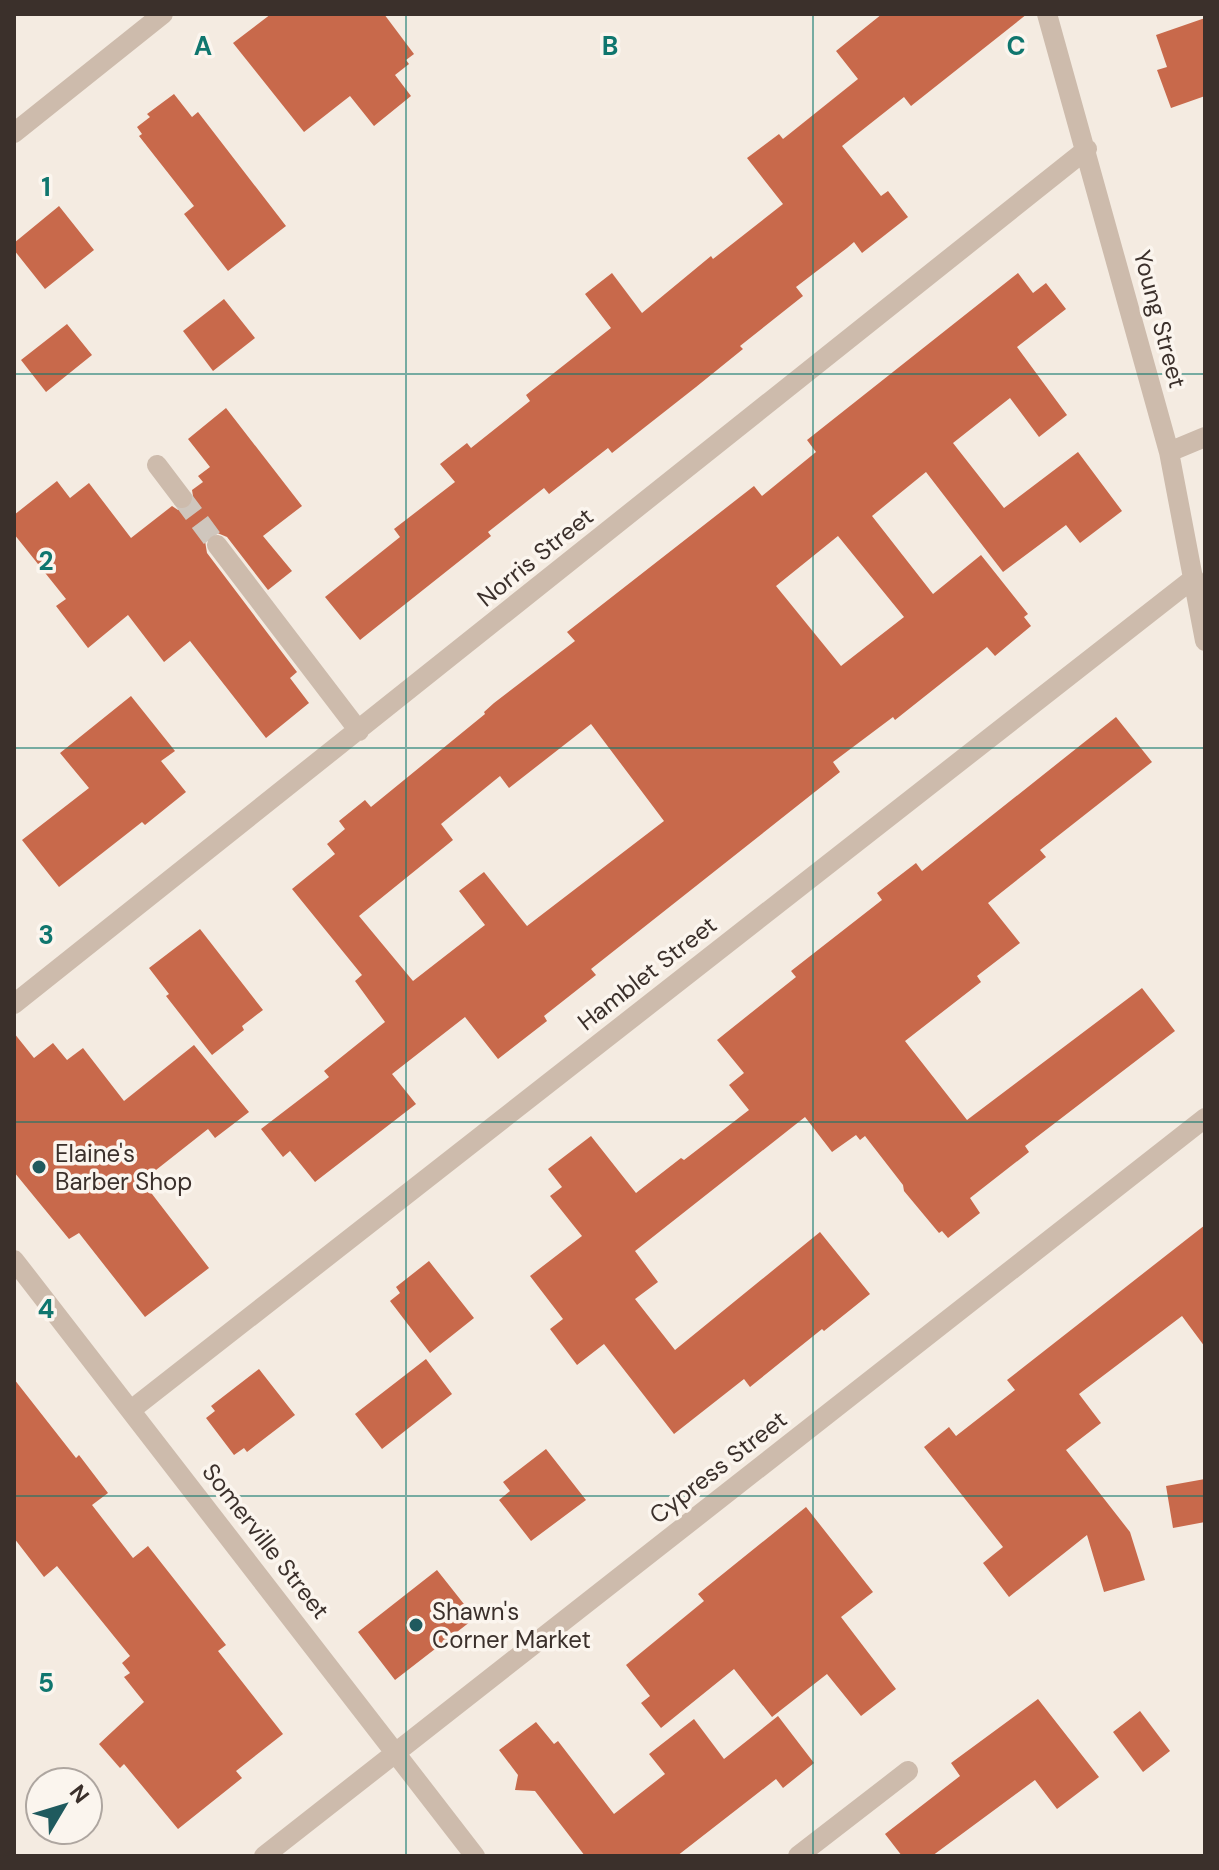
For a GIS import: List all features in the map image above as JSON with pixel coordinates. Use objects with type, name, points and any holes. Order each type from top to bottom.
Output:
[{"type":"street","points":[[14,133],[163,14]]},
{"type":"street","name":"Young Street","points":[[1047,14],[1169,452],[1205,641]]},
{"type":"street","name":"Norris Street","points":[[14,1004],[1087,149]]},
{"type":"street","points":[[1169,452],[1205,437]]},
{"type":"street","points":[[157,465],[182,498]]},
{"type":"street","points":[[217,545],[359,731]]},
{"type":"street","name":"Hamblet Street","points":[[131,1410],[1194,578]]},
{"type":"street","name":"Cypress Street","points":[[264,1856],[1205,1118]]},
{"type":"street","name":"Somerville Street","points":[[14,1260],[475,1856]]},
{"type":"street","points":[[798,1856],[908,1771]]},
{"type":"building","points":[[271,14],[384,14],[414,54],[406,60],[409,64],[395,75],[411,96],[374,126],[350,96],[304,132],[233,43]]},
{"type":"building","points":[[882,14],[1027,14],[911,106],[904,97],[842,146],[881,196],[888,191],[908,217],[862,253],[854,242],[796,287],[803,296],[740,346],[743,349],[696,387],[612,453],[608,448],[549,494],[544,488],[488,532],[491,536],[360,640],[325,597],[400,537],[394,529],[455,482],[440,464],[467,443],[471,448],[530,401],[526,395],[611,328],[585,294],[612,273],[642,313],[711,256],[713,259],[783,204],[747,158],[779,134],[783,139],[858,79],[836,51]]},
{"type":"building","points":[[1205,18],[1205,96],[1171,108],[1157,70],[1167,67],[1156,35]]},
{"type":"building","points":[[174,94],[192,117],[198,112],[286,226],[228,271],[184,214],[194,206],[139,136],[142,134],[137,127],[150,117],[147,114]]},
{"type":"building","points":[[59,206],[94,250],[45,289],[14,250],[14,243]]},
{"type":"building","points":[[1018,273],[1033,293],[1046,283],[1066,309],[1017,347],[1067,415],[1039,437],[1010,398],[953,443],[1004,508],[1078,452],[1122,511],[1080,543],[1066,525],[1003,572],[926,472],[872,516],[933,594],[981,555],[1028,614],[1024,617],[1031,626],[995,656],[987,647],[895,720],[893,717],[833,762],[840,772],[591,969],[596,975],[544,1016],[547,1021],[498,1059],[465,1017],[392,1074],[416,1104],[315,1182],[290,1151],[283,1157],[261,1129],[329,1077],[324,1071],[385,1022],[355,981],[362,975],[292,889],[335,854],[327,844],[345,829],[339,821],[365,800],[371,807],[485,714],[494,703],[575,641],[567,632],[754,486],[762,496],[816,452],[807,440]],"holes":[[[838,536],[904,617],[841,666],[776,586]],[[591,724],[664,821],[527,926],[484,872],[459,891],[485,925],[413,981],[359,916],[453,840],[441,824],[500,776],[509,788]]]},
{"type":"building","points":[[224,299],[255,338],[213,371],[183,331]]},
{"type":"building","points":[[67,324],[92,355],[46,392],[21,360]]},
{"type":"building","points":[[226,408],[302,506],[263,536],[292,571],[268,590],[227,537],[215,532],[205,541],[207,553],[297,672],[290,678],[309,703],[266,738],[190,641],[164,662],[128,615],[88,648],[56,606],[66,599],[14,534],[14,515],[57,481],[70,498],[89,483],[131,538],[172,506],[178,510],[189,509],[194,502],[192,490],[203,482],[198,476],[210,467],[188,439]]},
{"type":"building","points":[[131,696],[175,751],[161,761],[186,792],[59,887],[22,840],[89,788],[60,753]]},
{"type":"building","points":[[1116,717],[1152,762],[1040,850],[1046,857],[988,903],[1020,943],[977,976],[981,982],[905,1041],[967,1120],[1142,988],[1175,1031],[1025,1146],[1029,1152],[970,1198],[980,1213],[948,1238],[942,1231],[939,1233],[904,1191],[903,1185],[865,1136],[860,1140],[856,1135],[832,1152],[805,1117],[635,1251],[658,1282],[635,1299],[675,1350],[820,1232],[870,1294],[750,1387],[744,1379],[674,1434],[604,1344],[577,1365],[550,1329],[563,1319],[530,1276],[582,1236],[550,1196],[562,1187],[548,1169],[591,1136],[636,1193],[749,1110],[729,1085],[744,1073],[717,1040],[796,977],[791,971],[882,900],[877,893],[916,863],[922,871]]},
{"type":"building","points":[[200,929],[263,1010],[242,1026],[244,1030],[212,1055],[166,996],[169,994],[149,968]]},
{"type":"building","points":[[14,1033],[34,1058],[53,1043],[67,1060],[83,1048],[124,1101],[194,1045],[249,1112],[215,1138],[208,1129],[142,1181],[209,1268],[145,1317],[79,1233],[69,1239],[14,1172]]},
{"type":"building","points":[[1205,1225],[1205,1347],[1182,1316],[1079,1394],[1101,1423],[1066,1450],[1130,1532],[1145,1580],[1104,1592],[1087,1535],[1009,1597],[983,1563],[1003,1547],[924,1447],[949,1427],[956,1436],[1015,1390],[1007,1380]]},
{"type":"building","points":[[429,1261],[474,1318],[430,1353],[390,1301],[400,1293],[396,1287]]},
{"type":"building","points":[[426,1359],[452,1394],[382,1449],[355,1414]]},
{"type":"building","points":[[259,1369],[295,1415],[247,1452],[244,1448],[234,1455],[206,1418],[215,1411],[211,1406]]},
{"type":"building","points":[[14,1379],[76,1458],[79,1455],[108,1493],[92,1505],[133,1558],[148,1546],[226,1645],[218,1651],[283,1734],[236,1771],[242,1778],[178,1829],[124,1764],[120,1768],[99,1744],[144,1702],[124,1677],[130,1673],[122,1663],[130,1656],[57,1566],[44,1577],[14,1538]]},
{"type":"building","points":[[546,1449],[586,1500],[531,1541],[499,1500],[510,1491],[503,1482]]},
{"type":"building","points":[[1205,1479],[1205,1522],[1173,1528],[1166,1486]]},
{"type":"building","points":[[806,1507],[873,1592],[841,1617],[896,1689],[861,1716],[827,1674],[772,1717],[734,1669],[661,1728],[641,1703],[650,1696],[626,1665],[704,1601],[698,1594]]},
{"type":"building","name":"Shawn's Corner Market","points":[[437,1570],[475,1618],[395,1680],[358,1632]]},
{"type":"building","points":[[1038,1699],[1099,1777],[1057,1809],[1035,1780],[932,1856],[902,1856],[885,1834],[960,1776],[951,1763]]},
{"type":"building","points":[[1140,1711],[1170,1751],[1143,1772],[1113,1732]]},
{"type":"building","points":[[778,1716],[814,1763],[783,1788],[776,1779],[677,1856],[585,1856],[535,1791],[515,1790],[518,1775],[499,1750],[536,1722],[554,1744],[558,1741],[614,1814],[665,1774],[649,1754],[694,1719],[724,1759]]},
{"type":"tunnel","points":[[182,498],[217,545]]},
{"type":"place","name":"Elaine's Barber Shop","points":[[39,1167]]},
{"type":"place","name":"Shawn's Corner Market","points":[[416,1625]]}]
